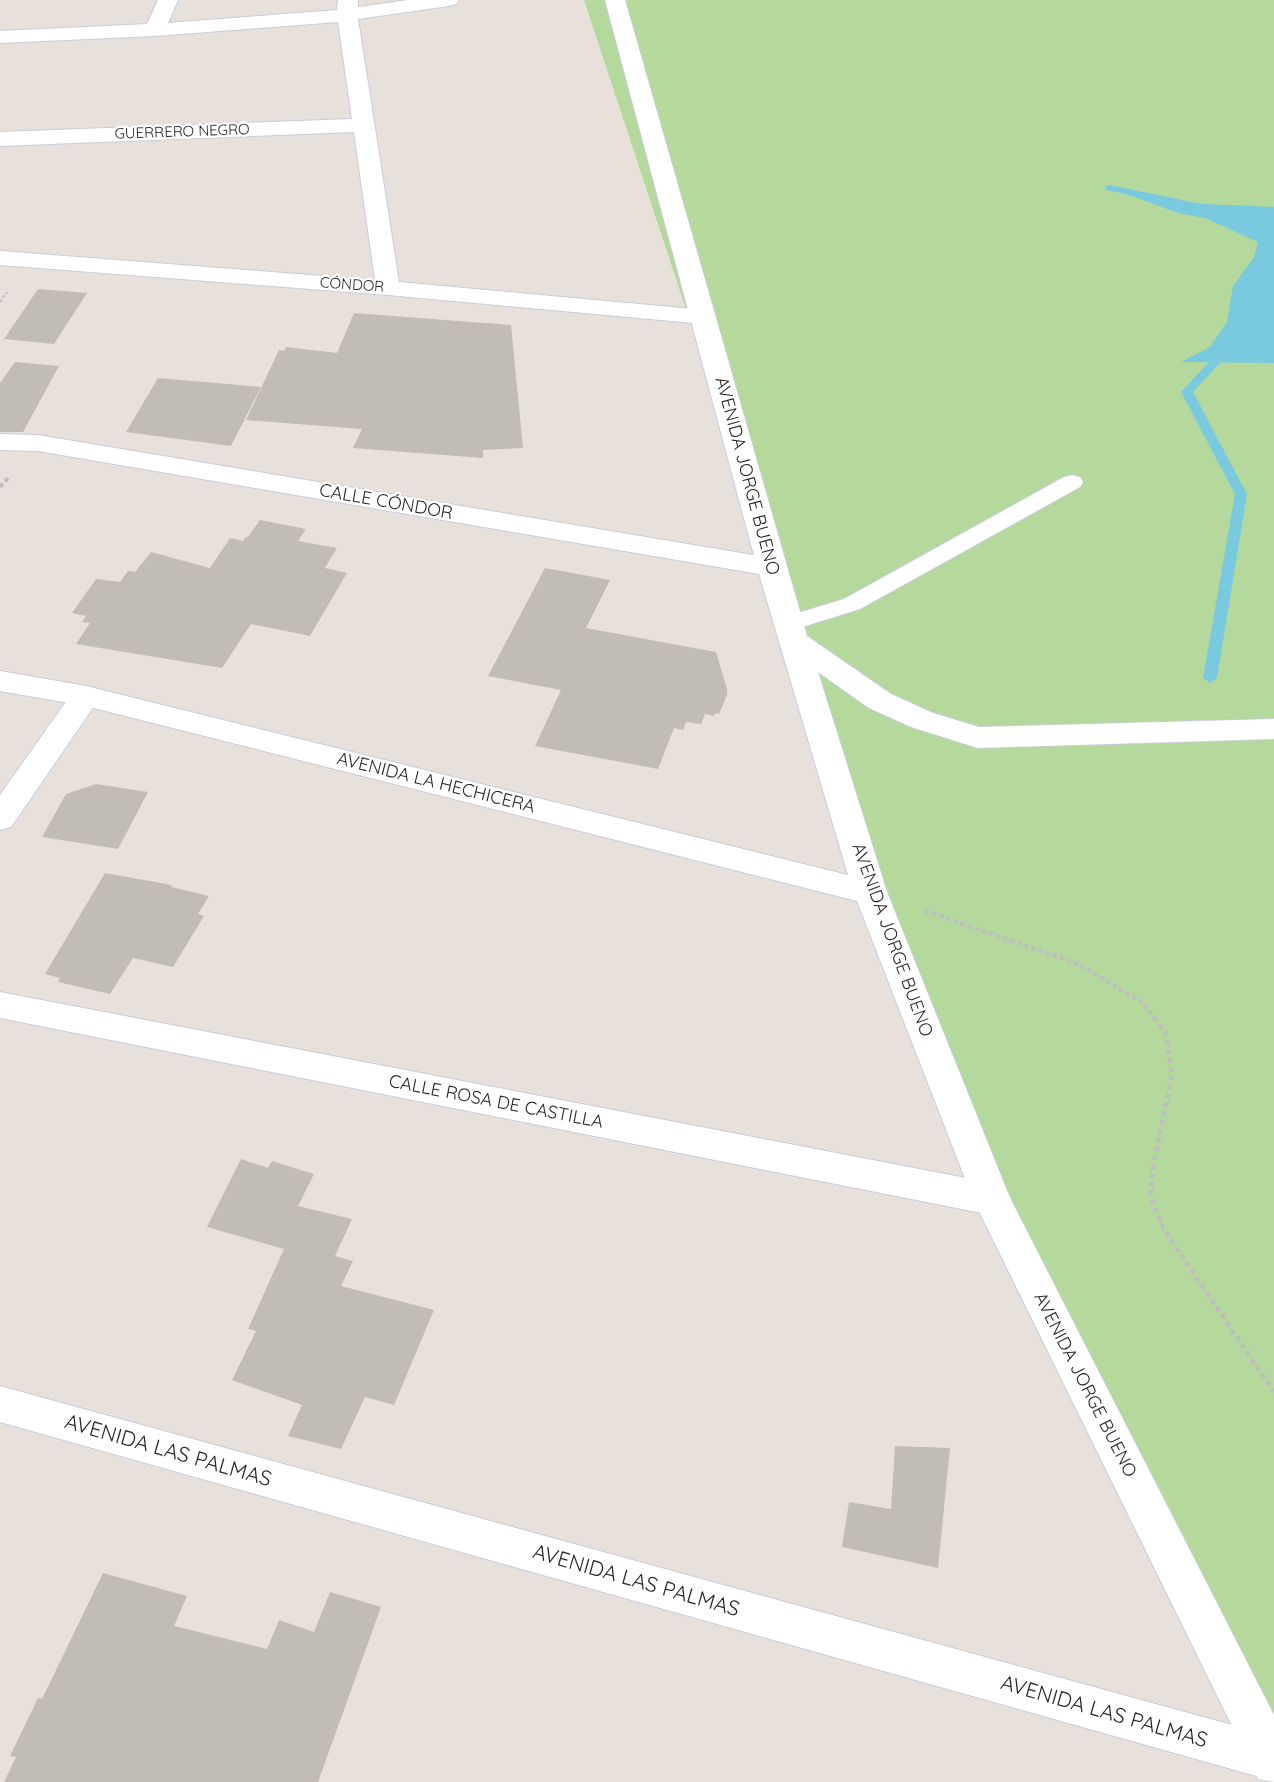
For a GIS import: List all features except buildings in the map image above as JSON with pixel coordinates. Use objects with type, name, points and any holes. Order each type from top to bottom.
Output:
[{"type":"street","points":[[155,30],[168,0]]},
{"type":"street","points":[[0,37],[155,30],[348,8],[449,0]]},
{"type":"street","name":"AVENIDA JORGE BUENO","points":[[615,0],[704,316],[771,567],[870,892],[992,1199],[1273,1761]]},
{"type":"street","points":[[348,8],[388,288]]},
{"type":"street","name":"GUERRERO NEGRO","points":[[0,139],[363,125]]},
{"type":"street","name":"CÓNDOR","points":[[0,258],[388,288],[704,316]]},
{"type":"street","name":"CALLE CÓNDOR","points":[[0,442],[38,443],[771,567]]},
{"type":"street","points":[[791,632],[880,701],[922,720],[978,738],[1274,729]]},
{"type":"street","name":"AVENIDA LA HECHICERA","points":[[0,681],[86,696],[870,892]]},
{"type":"street","points":[[0,819],[86,696]]},
{"type":"street","name":"CALLE ROSA DE CASTILLA","points":[[0,1005],[992,1199]]},
{"type":"street","name":"AVENIDA LAS PALMAS","points":[[0,1404],[1273,1761]]},
{"type":"lane","points":[[791,632],[852,604],[1072,482]]},
{"type":"path","points":[[870,892],[1076,963],[1142,1002],[1165,1032],[1172,1075],[1154,1162],[1150,1196],[1163,1228],[1274,1392]]},
{"type":"green space","points":[[584,0],[1274,0],[1274,1763],[992,1199],[771,567]]},
{"type":"water","points":[[1110,188],[1183,203],[1274,207],[1274,363],[1181,362],[1210,347],[1227,322],[1233,286],[1254,257],[1258,242],[1205,218],[1178,213]]},
{"type":"waterway","points":[[1110,188],[1201,207]]},
{"type":"waterway","points":[[1210,678],[1241,494],[1187,392],[1228,348]]}]
